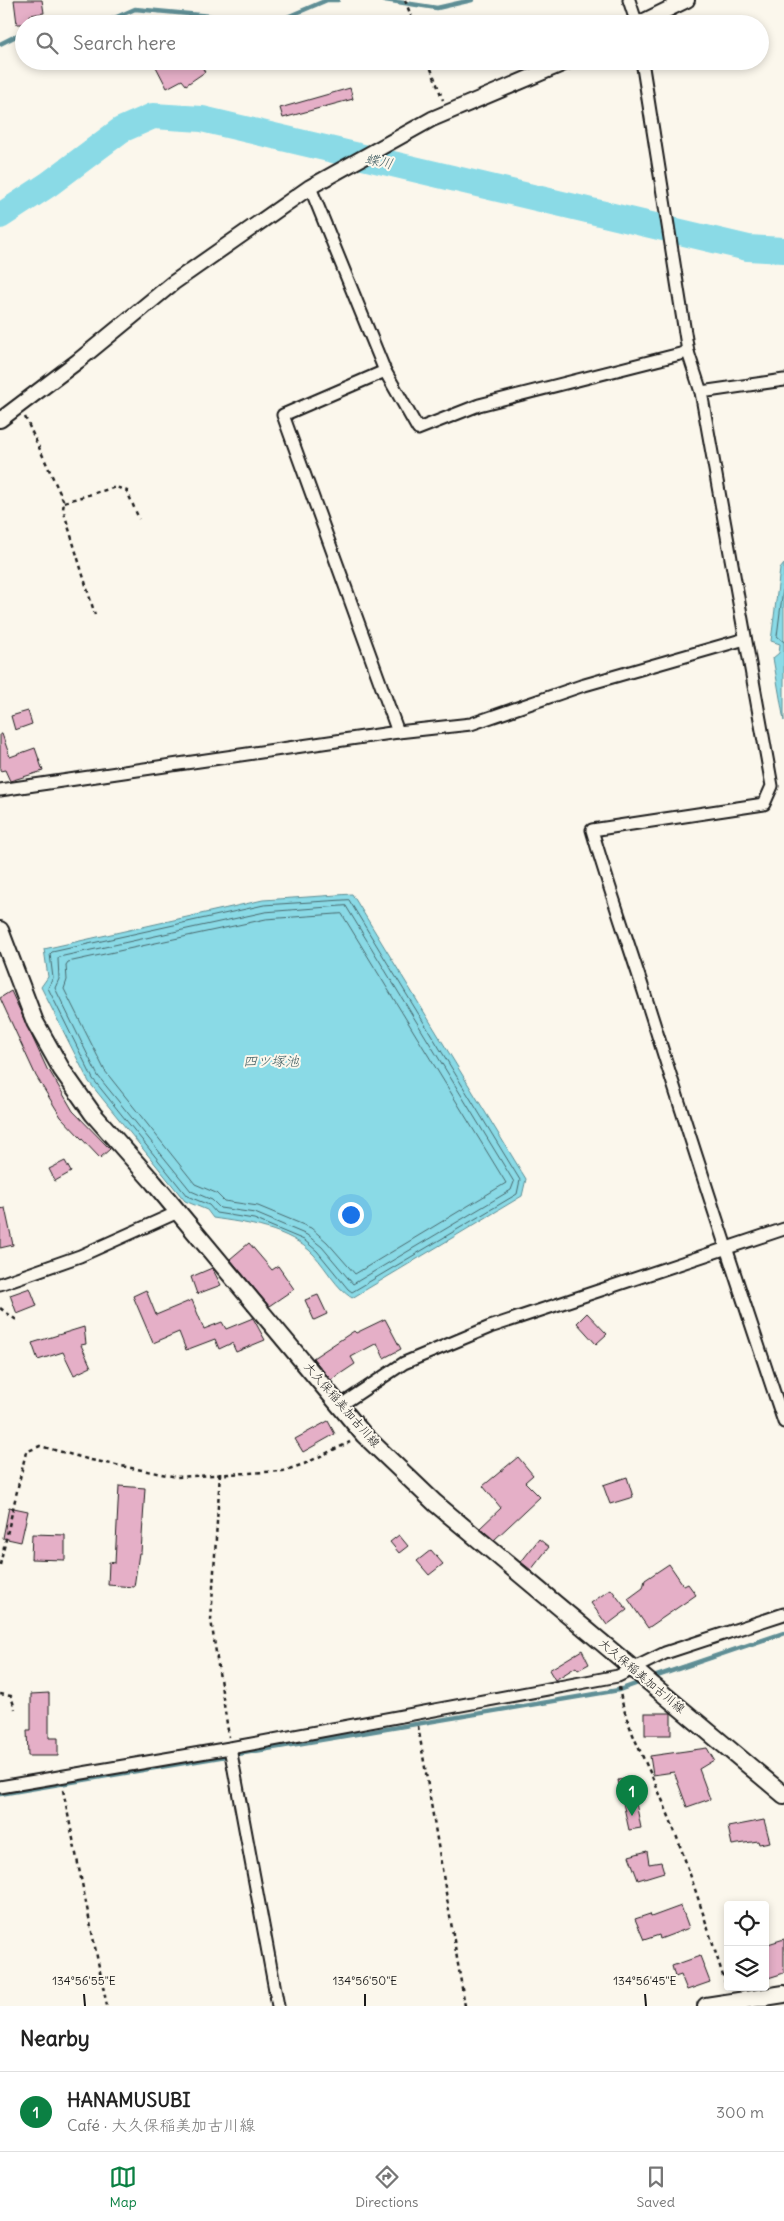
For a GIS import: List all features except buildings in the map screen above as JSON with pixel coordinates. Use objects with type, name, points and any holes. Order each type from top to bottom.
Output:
[{"type":"main road","name":"大久保稲美加古川線","points":[[0,930],[35,1022],[62,1070],[93,1114],[341,1405],[364,1435],[435,1502],[784,1795]]},
{"type":"main road","points":[[706,2006],[784,1994]]},
{"type":"street","points":[[629,0],[635,15]]},
{"type":"street","points":[[656,15],[687,0]]},
{"type":"street","points":[[0,420],[78,361],[173,283],[310,187],[448,112],[548,70]]},
{"type":"street","points":[[643,70],[688,352],[701,392],[772,786],[764,804],[592,830],[610,892],[636,966],[725,1248],[784,1422]]},
{"type":"street","points":[[310,187],[385,371],[418,429],[479,405],[688,352]]},
{"type":"street","points":[[385,371],[283,415],[398,732]]},
{"type":"street","points":[[701,392],[784,380]]},
{"type":"street","points":[[0,790],[398,732],[471,724],[581,686],[745,639]]},
{"type":"street","points":[[0,1284],[80,1256],[178,1212]]},
{"type":"street","points":[[341,1405],[404,1363],[490,1327],[784,1229]]},
{"type":"street","points":[[0,1787],[230,1748],[618,1676],[634,1670],[665,1653],[784,1614]]},
{"type":"street","points":[[230,1748],[278,2006]]},
{"type":"path","points":[[405,0],[411,15]]},
{"type":"path","points":[[432,70],[448,112]]},
{"type":"path","points":[[20,404],[64,502],[64,509],[95,615]]},
{"type":"path","points":[[64,502],[116,487],[127,491],[139,519]]},
{"type":"path","points":[[0,1308],[19,1322]]},
{"type":"path","points":[[0,1565],[26,1452],[40,1446],[91,1460],[178,1477],[220,1473],[284,1471],[304,1464],[364,1435]]},
{"type":"path","points":[[220,1473],[211,1620],[230,1748]]},
{"type":"path","points":[[618,1676],[619,1690],[629,1723],[661,1796],[732,2002]]},
{"type":"path","points":[[0,1694],[11,1696],[15,1709]]},
{"type":"path","points":[[416,1712],[465,2006]]},
{"type":"path","points":[[60,1777],[107,2006]]},
{"type":"water","points":[[784,564],[784,721],[773,658],[779,653],[780,644],[771,641],[780,569]]},
{"type":"water","name":"四ツ塚池","points":[[352,894],[526,1179],[522,1196],[352,1298],[336,1284],[314,1255],[292,1239],[266,1228],[213,1218],[207,1210],[185,1201],[89,1082],[41,987],[48,977],[44,949],[263,900]]},
{"type":"waterway","points":[[292,15],[327,0],[338,0]]},
{"type":"waterway","points":[[385,0],[437,8],[472,0]]},
{"type":"waterway","points":[[121,15],[135,9],[199,15]]},
{"type":"waterway","points":[[0,44],[15,36]]},
{"type":"waterway","name":"蝶川","points":[[0,216],[49,184],[121,130],[153,116],[202,119],[748,248],[784,250]]},
{"type":"waterway","points":[[651,1678],[784,1633]]},
{"type":"waterway","points":[[0,1794],[619,1690],[641,1682]]},
{"type":"place","name":"HANAMUSUBI","points":[[632,1816]]}]
